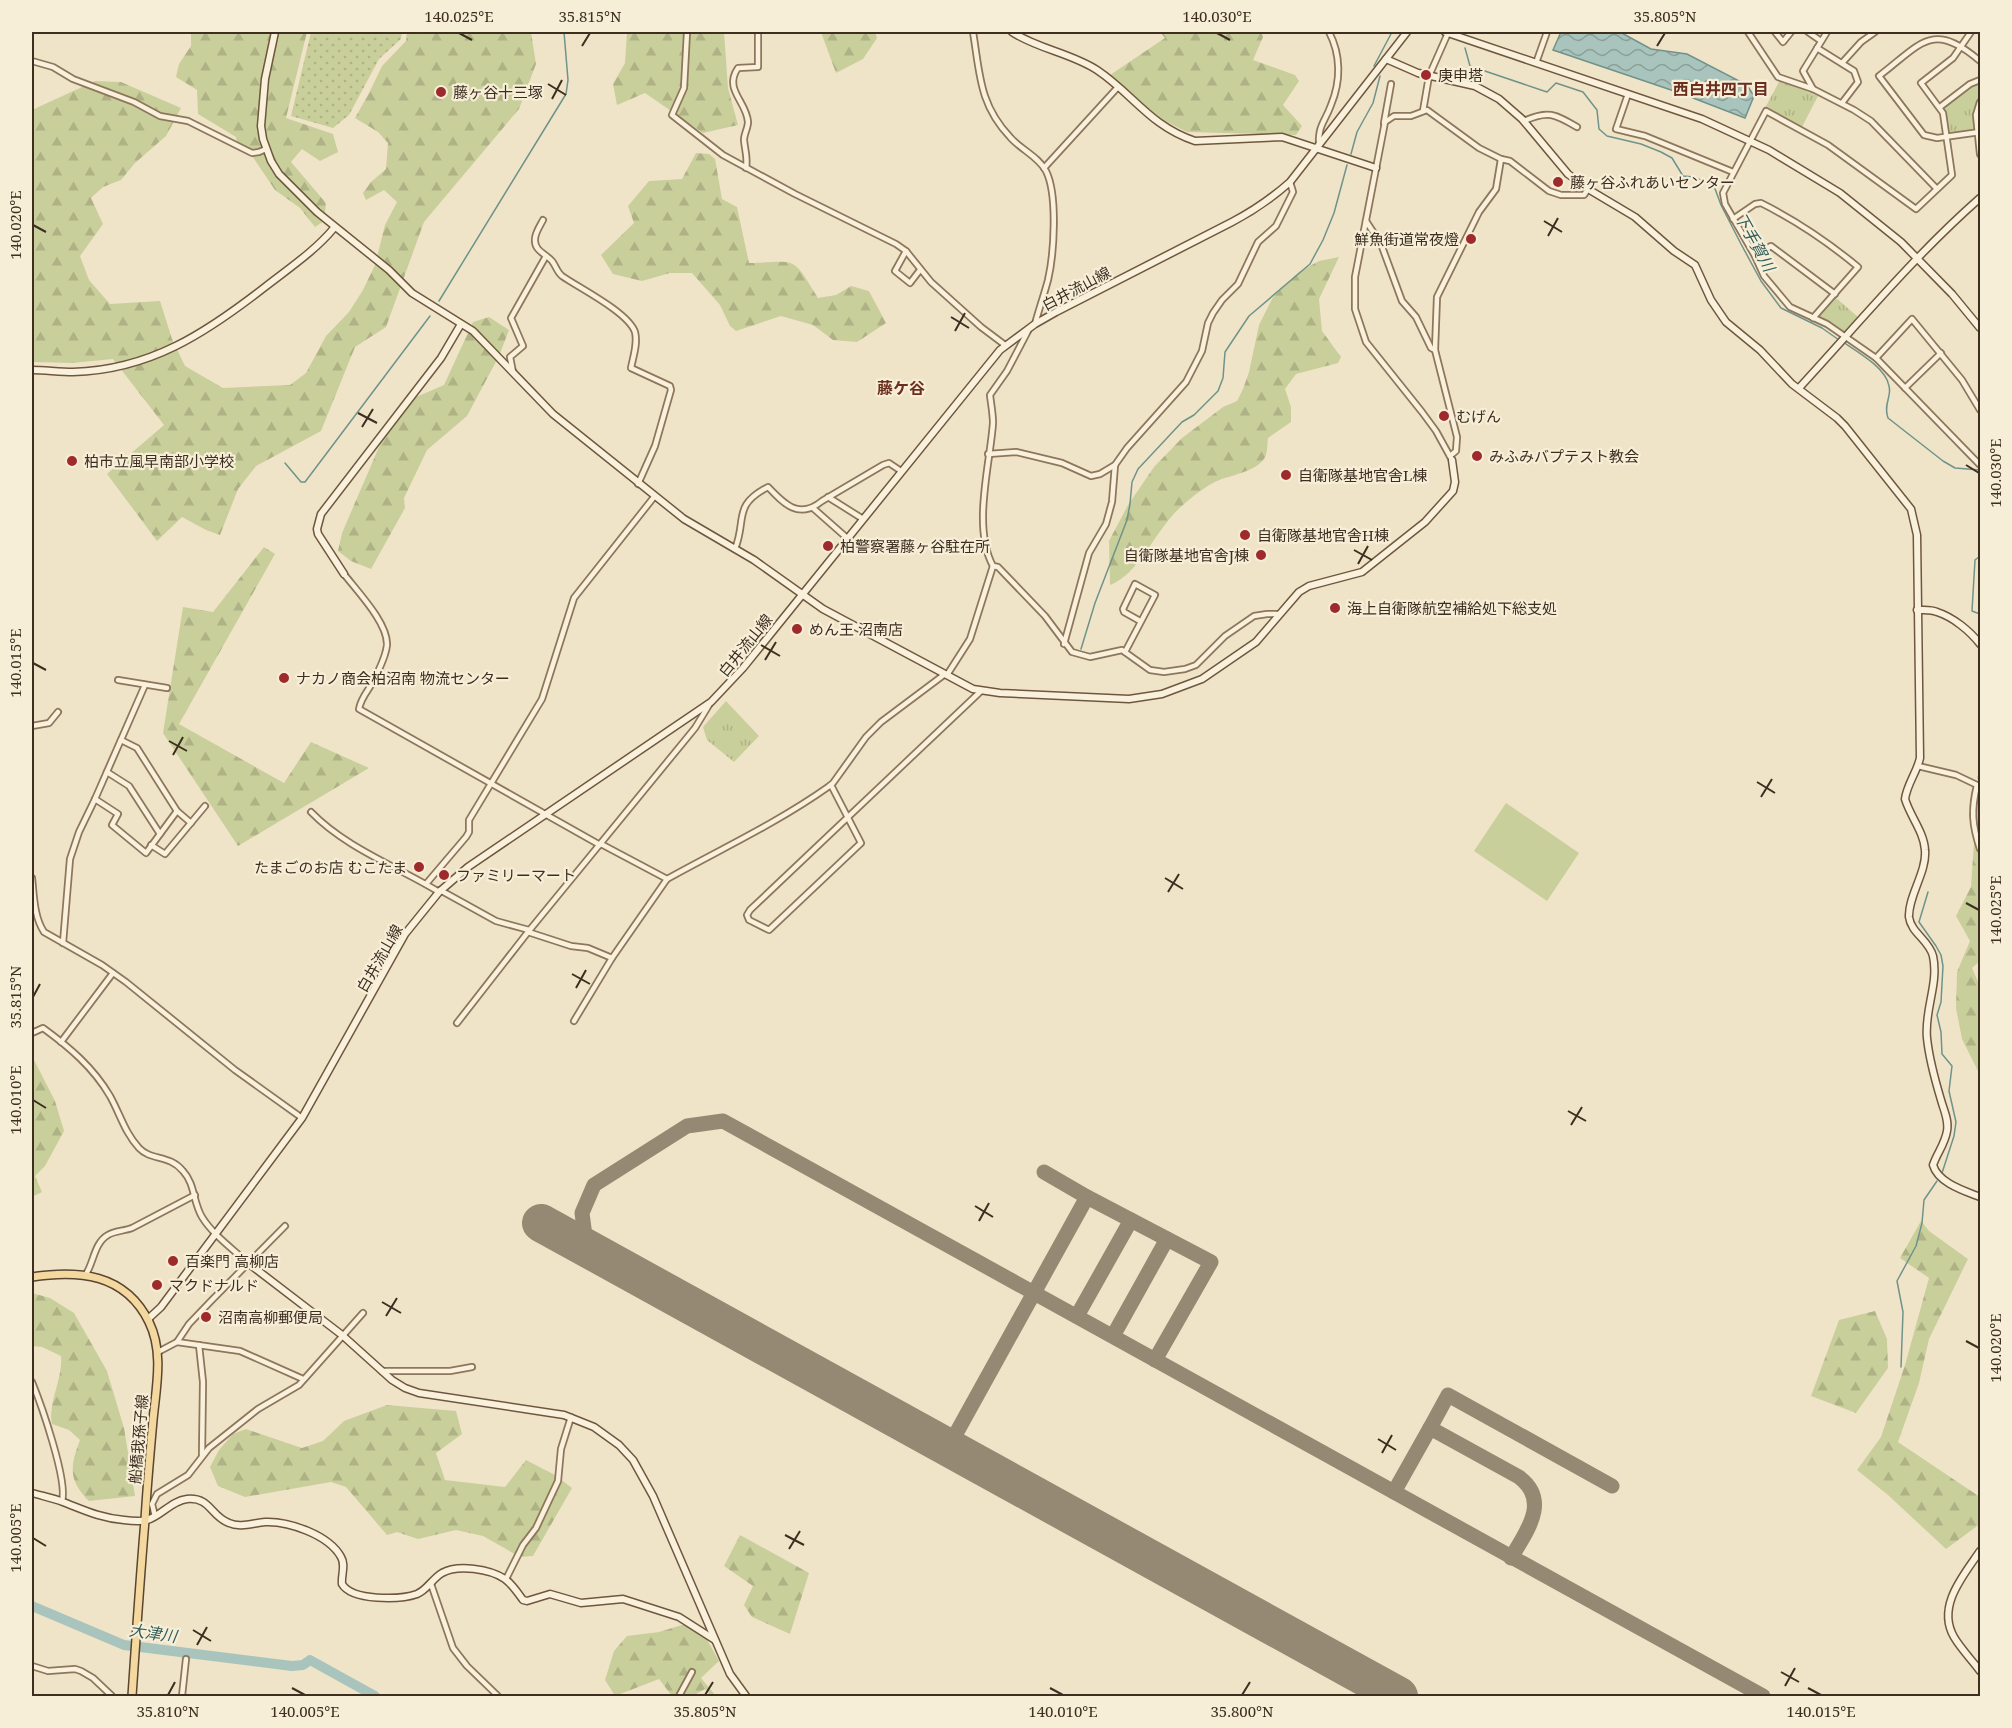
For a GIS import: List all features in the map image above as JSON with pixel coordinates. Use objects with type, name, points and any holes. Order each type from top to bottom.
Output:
[{"type":"main road","name":"船橋我孫子線","points":[[32,1277],[64,1273],[86,1274],[119,1287],[148,1319],[154,1334],[158,1352],[158,1378],[144,1521],[132,1696]]},
{"type":"street","points":[[275,32],[267,63],[261,115],[266,149],[279,174],[334,228],[389,270],[412,293],[473,332],[553,414],[654,497],[684,519],[802,593],[822,609],[946,675],[981,691],[1123,699],[1162,694],[1188,685],[1215,671],[1256,642],[1299,592],[1310,586],[1348,577],[1368,568],[1425,522],[1453,491],[1455,482],[1451,458],[1436,431],[1366,342],[1355,309],[1355,277],[1390,84]]},
{"type":"street","points":[[687,32],[684,88],[672,115],[713,148],[746,168],[896,244],[906,251],[920,270],[981,327],[1005,345]]},
{"type":"street","points":[[746,168],[748,159],[744,137],[748,121],[733,88],[735,72],[738,68],[758,67],[758,32]]},
{"type":"street","points":[[973,32],[982,91],[989,110],[1012,140],[1044,168],[1053,192],[1054,214],[1050,270],[1032,326],[1007,371],[990,395],[993,421],[983,504],[987,555],[993,566],[998,567],[1045,616],[1071,652],[1090,657],[1122,650],[1150,670],[1164,672],[1196,665],[1225,636],[1254,616],[1278,614]]},
{"type":"street","points":[[1012,32],[1098,71],[1152,119],[1181,136],[1195,141],[1282,137],[1318,146],[1376,168]]},
{"type":"street","points":[[1318,146],[1322,120],[1331,106],[1340,71],[1329,32]]},
{"type":"street","name":"白井流山線","points":[[148,1319],[161,1307],[302,1118],[405,934],[440,891],[468,867],[711,702],[726,688],[1005,345],[1032,326],[1257,209],[1290,182],[1407,32]]},
{"type":"street","points":[[1423,111],[1429,76],[1447,32],[1701,119],[1750,140],[1840,193],[1918,258],[1980,328]]},
{"type":"street","points":[[1536,63],[1547,32]]},
{"type":"street","points":[[1748,32],[1778,77],[1813,89],[1871,121],[1937,189]]},
{"type":"street","points":[[1775,32],[1783,42],[1791,32]]},
{"type":"street","points":[[1808,32],[1821,41]]},
{"type":"street","points":[[1813,89],[1803,71],[1827,32]]},
{"type":"street","points":[[1842,63],[1872,32]]},
{"type":"street","points":[[1971,32],[1953,58],[1921,83],[1940,107],[1945,118],[1952,175],[1916,209],[1828,145],[1766,111],[1723,193],[1725,204],[1764,276],[1790,307],[1827,324],[1843,340],[1876,358],[1980,465]]},
{"type":"street","points":[[1979,132],[1930,138],[1924,135],[1879,76],[1930,39],[1948,40],[1980,62]]},
{"type":"street","points":[[1817,48],[1854,71],[1858,82],[1842,103]]},
{"type":"street","points":[[1386,59],[1408,70],[1457,81],[1485,91],[1499,99],[1524,121],[1561,168],[1588,189],[1635,217],[1674,251],[1695,265],[1721,317],[1760,350],[1785,378],[1837,417],[1911,508],[1917,535],[1918,766],[1905,799],[1925,850],[1909,915],[1913,928],[1929,947],[1933,958],[1934,984],[1927,1037],[1941,1102],[1947,1118],[1947,1133],[1933,1165],[1937,1174],[1944,1179],[1980,1197]]},
{"type":"street","points":[[32,61],[53,67],[74,79],[134,102],[160,116],[188,121],[252,153],[266,149]]},
{"type":"street","points":[[1940,107],[1970,84],[1980,80]]},
{"type":"street","points":[[1044,168],[1118,87]]},
{"type":"street","points":[[1628,94],[1616,129],[1645,136],[1733,172]]},
{"type":"street","points":[[1980,102],[1976,115],[1980,154]]},
{"type":"street","points":[[1384,125],[1394,116],[1411,116],[1427,110],[1469,141],[1501,159],[1510,161],[1541,186],[1562,195],[1584,195],[1588,189]]},
{"type":"street","points":[[1524,121],[1540,114],[1557,115],[1577,127]]},
{"type":"street","points":[[1451,458],[1456,451],[1457,436],[1435,350],[1437,297],[1479,212],[1496,189],[1501,159]]},
{"type":"street","points":[[988,454],[1016,452],[1027,454],[1062,463],[1090,476],[1100,474],[1115,465],[1127,448],[1186,382],[1202,351],[1208,323],[1213,313],[1238,284],[1258,242],[1276,226],[1293,192],[1290,182]]},
{"type":"street","points":[[1799,388],[1918,258],[1980,198]]},
{"type":"street","points":[[1733,219],[1755,204],[1761,203],[1788,216],[1825,240],[1858,267],[1813,318]]},
{"type":"street","points":[[543,220],[534,237],[538,250],[553,262],[562,276],[599,298],[632,326],[636,346],[631,368],[672,390],[655,446],[638,484]]},
{"type":"street","points":[[1366,220],[1381,244],[1402,302],[1416,317],[1431,348],[1435,350]]},
{"type":"street","points":[[32,369],[73,372],[106,368],[133,363],[176,347],[231,314],[289,269],[327,237],[334,228]]},
{"type":"street","points":[[1755,256],[1771,246],[1835,294]]},
{"type":"street","points":[[906,251],[895,271],[910,283],[920,270]]},
{"type":"street","points":[[514,374],[510,357],[523,346],[511,318],[546,256]]},
{"type":"street","points":[[1876,358],[1912,319],[1962,380],[1980,410]]},
{"type":"street","points":[[461,324],[441,358],[321,514],[317,529],[344,574],[381,623],[386,635],[385,654],[373,683],[360,700],[359,709],[546,815],[667,879]]},
{"type":"street","points":[[1905,388],[1941,353]]},
{"type":"street","points":[[735,549],[744,507],[755,494],[768,487],[789,507],[798,510],[813,508],[883,465],[889,464],[901,471]]},
{"type":"street","points":[[1064,645],[1089,553],[1106,524],[1112,502],[1115,465]]},
{"type":"street","points":[[426,884],[466,837],[469,832],[469,820],[542,699],[573,598],[654,497]]},
{"type":"street","points":[[828,497],[863,519]]},
{"type":"street","points":[[813,508],[847,538]]},
{"type":"street","points":[[574,1021],[612,958],[667,879],[770,825],[831,785],[866,737],[881,722],[946,675],[970,639],[993,566]]},
{"type":"street","points":[[1125,652],[1155,595],[1135,584],[1124,612],[1140,621]]},
{"type":"street","points":[[1917,610],[1935,611],[1942,614],[1972,634],[1980,644]]},
{"type":"street","points":[[118,680],[167,688]]},
{"type":"street","points":[[63,943],[70,859],[79,832],[145,685]]},
{"type":"street","points":[[831,785],[848,817],[861,843],[769,930],[749,920],[747,915],[750,910],[848,817],[981,691]]},
{"type":"street","points":[[458,1023],[529,931],[695,728],[711,702]]},
{"type":"street","points":[[32,726],[49,723],[58,712]]},
{"type":"street","points":[[121,740],[137,748],[177,811],[191,823]]},
{"type":"street","points":[[1918,766],[1956,775],[1977,785],[1972,819],[1980,849]]},
{"type":"street","points":[[106,772],[129,786],[159,834]]},
{"type":"street","points":[[95,800],[118,814],[112,825],[146,853],[177,811]]},
{"type":"street","points":[[151,845],[165,854],[205,806]]},
{"type":"street","points":[[311,812],[323,825],[341,837],[496,921],[571,946],[588,948],[612,958]]},
{"type":"street","points":[[32,878],[39,925],[45,932],[114,973],[235,1070],[302,1118]]},
{"type":"street","points":[[61,1042],[114,973]]},
{"type":"street","points":[[32,1033],[43,1028],[77,1054],[98,1078],[111,1099],[123,1126],[140,1149],[148,1155],[168,1158],[176,1163],[192,1184],[204,1219],[216,1233],[248,1263],[342,1335],[405,1388],[419,1393],[571,1417],[606,1434],[620,1445],[633,1460],[653,1496],[730,1674],[746,1696]]},
{"type":"street","points":[[86,1274],[100,1242],[109,1234],[132,1228],[195,1195]]},
{"type":"street","points":[[158,1352],[177,1342],[189,1324],[285,1226]]},
{"type":"street","points":[[155,1516],[152,1504],[154,1497],[188,1475],[209,1448],[258,1409],[299,1385],[363,1313]]},
{"type":"street","points":[[177,1342],[240,1351],[303,1379]]},
{"type":"street","points":[[199,1345],[203,1382],[202,1455]]},
{"type":"street","points":[[382,1371],[450,1371],[472,1367]]},
{"type":"street","points":[[32,1382],[57,1459],[64,1495],[62,1501]]},
{"type":"street","points":[[506,1579],[523,1545],[537,1528],[558,1481],[561,1449],[571,1417]]},
{"type":"street","points":[[32,1493],[62,1501],[87,1513],[102,1517],[144,1521],[176,1502],[196,1499],[208,1504],[217,1515],[230,1524],[274,1522],[307,1530],[340,1554],[343,1564],[342,1584],[349,1592],[361,1596],[408,1596],[417,1594],[441,1574],[457,1569],[485,1571],[506,1579],[523,1600],[528,1601],[550,1594],[581,1603],[623,1599],[679,1617],[715,1640]]},
{"type":"street","points":[[1980,1551],[1952,1596],[1948,1605],[1948,1616],[1950,1630],[1955,1639],[1980,1671]]},
{"type":"street","points":[[431,1584],[453,1648],[467,1666],[498,1696]]},
{"type":"street","points":[[182,1696],[186,1659]]},
{"type":"street","points":[[32,1665],[48,1671],[75,1669],[81,1671],[93,1678],[112,1696]]},
{"type":"street","points":[[680,1696],[692,1672]]},
{"type":"green space","points":[[191,32],[307,32],[286,118],[333,134],[338,152],[320,161],[302,149],[291,162],[326,203],[324,221],[315,227],[300,208],[275,190],[246,147],[237,145],[236,137],[198,114],[197,90],[176,77],[179,64],[191,46]]},
{"type":"green space","points":[[311,32],[402,32],[401,39],[379,59],[349,115],[333,128],[291,116]]},
{"type":"green space","points":[[407,32],[531,32],[536,64],[519,109],[424,222],[386,327],[355,347],[321,431],[256,466],[238,489],[220,535],[182,517],[157,541],[107,474],[164,425],[113,359],[72,363],[32,362],[32,110],[95,81],[121,82],[181,108],[166,136],[135,163],[121,180],[103,187],[91,198],[103,224],[80,256],[89,280],[110,304],[160,301],[172,339],[185,366],[223,388],[290,385],[306,373],[326,336],[349,312],[363,290],[375,265],[385,225],[397,202],[384,190],[366,200],[363,193],[371,182],[386,169],[388,143],[378,132],[355,118],[382,66],[406,41]]},
{"type":"green space","points":[[627,32],[724,32],[728,88],[738,125],[703,133],[645,93],[617,105],[613,84],[625,63]]},
{"type":"green space","points":[[821,32],[875,32],[877,38],[863,59],[836,73]]},
{"type":"green space","points":[[1160,32],[1261,32],[1263,37],[1253,60],[1295,75],[1299,81],[1283,105],[1302,126],[1296,135],[1187,132],[1144,107],[1110,75],[1165,38]]},
{"type":"green space","points":[[1780,80],[1818,96],[1802,127],[1765,108]]},
{"type":"green space","points":[[1980,83],[1980,100],[1974,112],[1973,131],[1953,135],[1949,132],[1945,106],[1970,87]]},
{"type":"green space","points":[[696,153],[709,154],[715,159],[722,199],[737,207],[749,263],[785,262],[792,264],[803,274],[818,298],[836,295],[851,286],[869,291],[886,323],[857,342],[833,340],[813,325],[781,316],[736,331],[730,326],[720,305],[692,273],[670,273],[642,281],[613,274],[601,255],[634,223],[628,206],[649,181],[682,179]]},
{"type":"green space","points":[[1339,257],[1319,299],[1322,331],[1341,357],[1338,363],[1296,374],[1285,389],[1291,407],[1291,422],[1268,438],[1265,458],[1248,470],[1213,483],[1191,498],[1174,514],[1130,571],[1110,585],[1109,541],[1128,505],[1154,467],[1182,438],[1223,407],[1237,401],[1249,372],[1259,325],[1273,297],[1299,272],[1319,261]]},
{"type":"green space","points":[[1835,297],[1858,317],[1845,331],[1820,319],[1820,315]]},
{"type":"green space","points":[[489,317],[509,330],[499,356],[467,416],[427,450],[404,498],[405,508],[371,569],[351,561],[338,551],[342,533],[400,404],[444,385],[473,322]]},
{"type":"green space","points":[[264,547],[275,554],[179,724],[284,783],[311,742],[369,768],[238,846],[163,733],[183,607],[213,612]]},
{"type":"green space","points":[[726,701],[759,736],[734,762],[707,740],[703,727]]},
{"type":"green space","points":[[1980,774],[1980,961],[1972,968],[1980,986],[1980,1095],[1979,1073],[1962,1039],[1956,1008],[1957,972],[1970,941],[1956,916],[1971,887],[1977,776]]},
{"type":"green space","points":[[1506,803],[1579,853],[1547,901],[1474,851]]},
{"type":"green space","points":[[32,1056],[55,1101],[64,1131],[45,1166],[35,1176],[42,1192],[32,1197]]},
{"type":"green space","points":[[1921,1221],[1929,1231],[1968,1259],[1929,1339],[1919,1383],[1898,1442],[1980,1497],[1980,1524],[1946,1549],[1888,1495],[1857,1470],[1881,1437],[1905,1365],[1929,1278],[1900,1258]]},
{"type":"green space","points":[[32,1293],[50,1298],[74,1313],[107,1371],[124,1428],[135,1496],[89,1501],[77,1486],[73,1465],[80,1440],[69,1430],[52,1424],[52,1407],[60,1374],[61,1356],[42,1347],[32,1346]]},
{"type":"green space","points":[[1875,1311],[1887,1339],[1888,1368],[1856,1413],[1811,1396],[1839,1320]]},
{"type":"green space","points":[[387,1405],[456,1411],[462,1434],[436,1453],[445,1480],[505,1487],[526,1460],[555,1475],[572,1488],[533,1556],[520,1557],[483,1536],[456,1530],[418,1539],[397,1532],[387,1535],[346,1487],[331,1482],[245,1497],[218,1486],[210,1467],[219,1450],[233,1434],[246,1429],[302,1448],[323,1441],[344,1421]]},
{"type":"green space","points":[[740,1535],[809,1573],[790,1634],[752,1617],[744,1605],[753,1586],[724,1566]]},
{"type":"green space","points":[[685,1624],[705,1636],[719,1661],[701,1678],[716,1696],[711,1696],[705,1689],[693,1696],[672,1696],[659,1679],[615,1696],[605,1680],[614,1651],[627,1636],[659,1632]]},
{"type":"water","points":[[1561,32],[1620,32],[1651,49],[1687,54],[1747,85],[1754,96],[1745,118],[1680,93],[1553,50]]},
{"type":"waterway","points":[[439,301],[566,94],[568,80],[564,32]]},
{"type":"waterway","points":[[1374,66],[1392,32]]},
{"type":"waterway","name":"下手賀川","points":[[1465,48],[1470,66],[1547,92],[1556,83],[1583,92],[1597,110],[1599,129],[1607,136],[1641,144],[1661,152],[1672,158],[1683,176],[1694,177],[1714,186],[1721,205],[1761,281],[1781,308],[1822,328],[1839,340]]},
{"type":"waterway","points":[[1351,154],[1357,132],[1373,103],[1380,76]]},
{"type":"waterway","points":[[1081,649],[1095,603],[1127,520],[1132,482],[1138,469],[1182,422],[1194,415],[1218,391],[1223,378],[1225,352],[1249,316],[1310,264],[1334,213],[1347,165]]},
{"type":"waterway","points":[[285,463],[301,482],[305,482],[430,316]]},
{"type":"waterway","name":"下手賀川","points":[[1843,342],[1871,361],[1887,379],[1890,390],[1886,409],[1888,418],[1955,468],[1980,470]]},
{"type":"waterway","name":"下手賀川","points":[[1980,556],[1975,560],[1972,611],[1980,614]]},
{"type":"waterway","points":[[1928,892],[1919,922],[1941,955],[1943,966],[1941,1002],[1937,1015],[1941,1032],[1942,1054],[1952,1066],[1949,1091],[1956,1122],[1942,1173]]},
{"type":"waterway","points":[[1901,1367],[1903,1312],[1897,1281],[1916,1246],[1922,1223],[1924,1200],[1937,1181]]},
{"type":"waterway","name":"大津川","points":[[32,1606],[124,1645],[292,1666],[303,1665],[310,1660],[375,1696]]},
{"type":"taxiway","points":[[595,1253],[585,1236],[582,1213],[594,1185],[687,1126],[723,1121],[1763,1696]]},
{"type":"taxiway","points":[[1044,1172],[1087,1197]]},
{"type":"taxiway","points":[[948,1448],[1087,1197],[1211,1262],[1155,1360]]},
{"type":"taxiway","points":[[1077,1316],[1131,1220]]},
{"type":"taxiway","points":[[1113,1336],[1167,1239]]},
{"type":"taxiway","points":[[1430,1428],[1448,1395],[1612,1486]]},
{"type":"taxiway","points":[[1394,1492],[1430,1428],[1519,1477],[1528,1486],[1533,1496],[1533,1517],[1511,1558]]},
{"type":"runway","points":[[541,1223],[1399,1696]]},
{"type":"place","name":"庚申塔","points":[[1426,75]]},
{"type":"place","name":"藤ヶ谷十三塚","points":[[441,92]]},
{"type":"place","name":"藤ヶ谷ふれあいセンター","points":[[1558,182]]},
{"type":"place","name":"鮮魚街道常夜燈","points":[[1471,239]]},
{"type":"place","name":"むげん","points":[[1444,416]]},
{"type":"place","name":"みふみバプテスト教会","points":[[1477,456]]},
{"type":"place","name":"柏市立風早南部小学校","points":[[72,461]]},
{"type":"place","name":"自衛隊基地官舎L棟","points":[[1286,475]]},
{"type":"place","name":"自衛隊基地官舎H棟","points":[[1245,535]]},
{"type":"place","name":"柏警察署藤ヶ谷駐在所","points":[[828,546]]},
{"type":"place","name":"自衛隊基地官舎J棟","points":[[1261,555]]},
{"type":"place","name":"海上自衛隊航空補給処下総支処","points":[[1335,608]]},
{"type":"place","name":"めん王 沼南店","points":[[797,629]]},
{"type":"place","name":"ナカノ商会柏沼南 物流センター","points":[[284,678]]},
{"type":"place","name":"たまごのお店 むこたま","points":[[419,867]]},
{"type":"place","name":"ファミリーマート","points":[[444,875]]},
{"type":"place","name":"百楽門 高柳店","points":[[173,1261]]},
{"type":"place","name":"マクドナルド","points":[[157,1285]]},
{"type":"place","name":"沼南高柳郵便局","points":[[206,1317]]},
{"type":"district","name":"西白井四丁目","points":[[1721,89]]},
{"type":"district","name":"藤ケ谷","points":[[901,388]]}]
